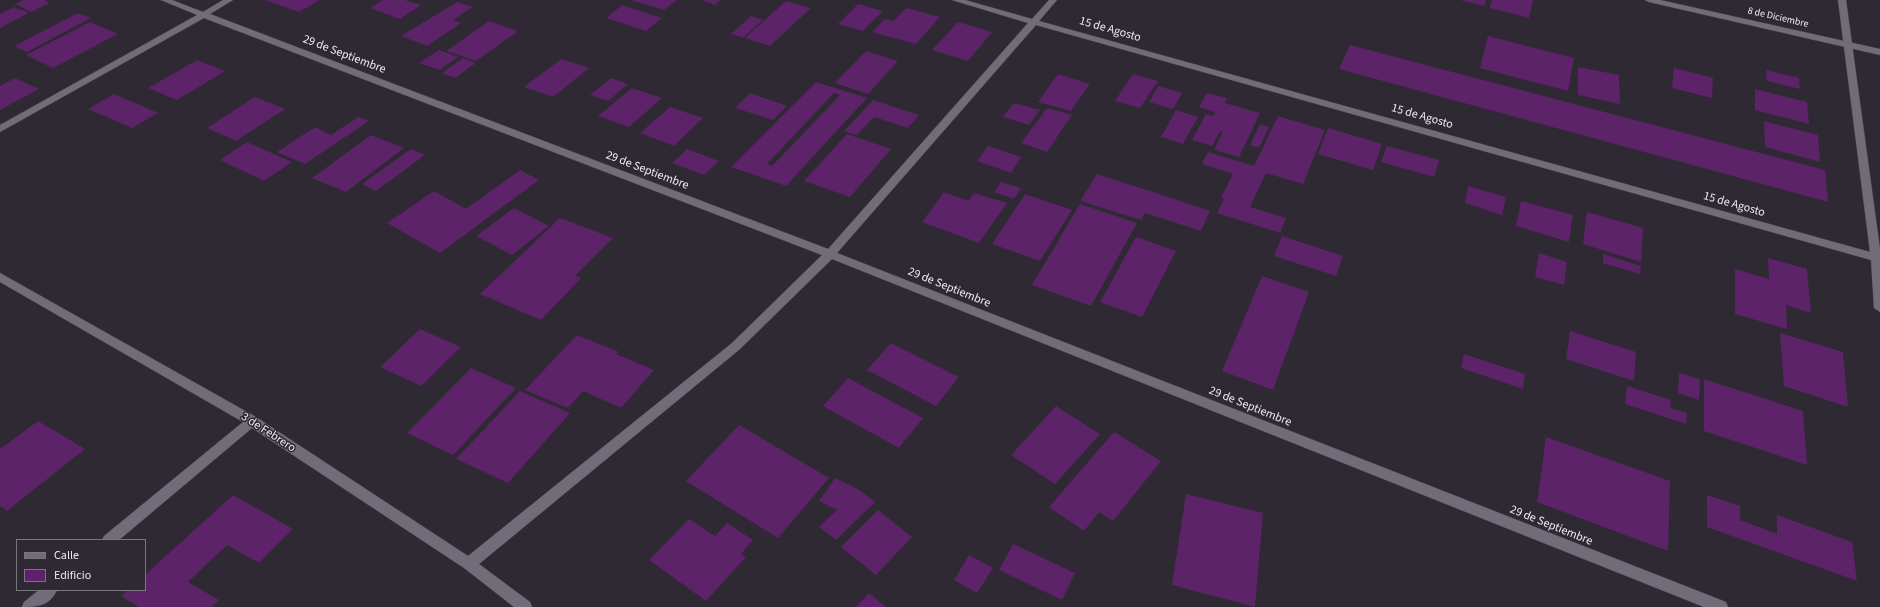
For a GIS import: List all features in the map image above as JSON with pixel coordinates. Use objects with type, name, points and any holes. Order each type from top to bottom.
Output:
[{"type":"street","name":"29 de Septiembre","points":[[165,0],[830,254],[1720,607]]},
{"type":"street","points":[[0,129],[229,0]]},
{"type":"street","name":"15 de Agosto","points":[[956,0],[1878,259]]},
{"type":"street","points":[[469,564],[736,346],[830,254],[1053,0]]},
{"type":"street","name":"8 de Diciembre","points":[[1648,0],[1880,52]]},
{"type":"street","points":[[1842,0],[1878,259],[1880,308]]},
{"type":"street","name":"3 de Febrero","points":[[0,277],[252,421],[469,564],[525,607]]},
{"type":"street","points":[[110,539],[252,421]]},
{"type":"street","points":[[29,607],[49,591]]},
{"type":"building","points":[[23,0],[44,0],[50,3],[31,12],[15,4]]},
{"type":"building","points":[[265,0],[320,0],[299,12]]},
{"type":"building","points":[[383,0],[405,0],[421,5],[400,19],[370,8]]},
{"type":"building","points":[[631,0],[677,0],[664,10]]},
{"type":"building","points":[[702,0],[721,0],[715,5]]},
{"type":"building","points":[[1460,0],[1486,0],[1484,6]]},
{"type":"building","points":[[1492,0],[1533,0],[1529,18],[1490,8]]},
{"type":"building","points":[[786,1],[811,8],[770,46],[745,38]]},
{"type":"building","points":[[457,2],[473,7],[453,20],[461,23],[427,46],[401,36]]},
{"type":"building","points":[[858,4],[883,11],[863,31],[838,24]]},
{"type":"building","points":[[622,5],[662,18],[646,31],[606,18]]},
{"type":"building","points":[[14,7],[29,13],[0,28],[0,14]]},
{"type":"building","points":[[906,8],[940,17],[916,44],[872,32],[885,19],[893,21]]},
{"type":"building","points":[[78,13],[91,18],[27,52],[14,46]]},
{"type":"building","points":[[751,16],[763,20],[743,38],[731,34]]},
{"type":"building","points":[[489,21],[518,31],[476,61],[446,51]]},
{"type":"building","points":[[90,22],[118,34],[53,68],[26,55]]},
{"type":"building","points":[[958,22],[992,32],[968,61],[932,50]]},
{"type":"building","points":[[1488,36],[1574,58],[1568,91],[1480,68]]},
{"type":"building","points":[[1350,45],[1825,170],[1828,202],[1339,69]]},
{"type":"building","points":[[439,50],[458,57],[440,70],[419,63]]},
{"type":"building","points":[[866,51],[898,61],[868,94],[835,83]]},
{"type":"building","points":[[463,58],[476,63],[455,78],[442,73]]},
{"type":"building","points":[[561,59],[589,68],[553,97],[524,87]]},
{"type":"building","points":[[197,60],[225,71],[177,100],[148,88]]},
{"type":"building","points":[[1578,67],[1619,75],[1620,104],[1578,95]]},
{"type":"building","points":[[1674,68],[1713,78],[1712,98],[1672,88]]},
{"type":"building","points":[[1766,70],[1799,78],[1800,89],[1767,81]]},
{"type":"building","points":[[1058,74],[1090,84],[1071,111],[1038,102]]},
{"type":"building","points":[[1133,74],[1158,81],[1140,108],[1115,101]]},
{"type":"building","points":[[15,78],[39,89],[0,110],[0,86]]},
{"type":"building","points":[[611,78],[628,84],[608,101],[590,95]]},
{"type":"building","points":[[816,82],[867,98],[786,186],[731,167]],"holes":[[[834,93],[840,95],[772,166],[767,164]]]},
{"type":"building","points":[[1158,86],[1182,93],[1173,109],[1149,102]]},
{"type":"building","points":[[632,88],[662,98],[629,127],[598,116]]},
{"type":"building","points":[[1755,89],[1807,102],[1809,124],[1755,110]]},
{"type":"building","points":[[750,93],[787,106],[773,120],[735,108]]},
{"type":"building","points":[[1207,93],[1227,98],[1225,103],[1260,113],[1239,157],[1214,150],[1223,132],[1220,131],[1212,146],[1192,140],[1206,114],[1213,116],[1215,112],[1199,107]]},
{"type":"building","points":[[114,94],[158,113],[132,128],[88,109]]},
{"type":"building","points":[[255,97],[285,109],[236,141],[207,128]]},
{"type":"building","points":[[873,100],[919,115],[908,128],[874,117],[857,135],[844,131]]},
{"type":"building","points":[[1014,103],[1040,110],[1029,125],[1003,117]]},
{"type":"building","points":[[670,107],[703,118],[674,146],[640,133]]},
{"type":"building","points":[[1047,108],[1072,115],[1047,152],[1021,143]]},
{"type":"building","points":[[1176,110],[1198,117],[1183,144],[1161,137]]},
{"type":"building","points":[[1278,116],[1325,130],[1303,184],[1266,173],[1250,207],[1286,218],[1280,233],[1217,213],[1224,199],[1221,198],[1233,174],[1202,164],[1208,152],[1254,166]]},
{"type":"building","points":[[358,117],[369,121],[305,164],[277,152],[315,127],[331,135]]},
{"type":"building","points":[[1764,121],[1818,135],[1820,162],[1765,147]]},
{"type":"building","points":[[1260,124],[1269,127],[1259,148],[1250,145]]},
{"type":"building","points":[[1328,128],[1382,144],[1373,170],[1318,154]]},
{"type":"building","points":[[847,134],[891,149],[850,197],[804,181]]},
{"type":"building","points":[[371,135],[404,148],[346,192],[312,178]]},
{"type":"building","points":[[247,142],[292,162],[264,181],[220,160]]},
{"type":"building","points":[[988,146],[1021,157],[1011,173],[977,161]]},
{"type":"building","points":[[1387,146],[1439,160],[1434,177],[1381,162]]},
{"type":"building","points":[[411,149],[425,155],[376,191],[362,184]]},
{"type":"building","points":[[687,149],[719,161],[704,175],[672,163]]},
{"type":"building","points":[[520,170],[539,180],[440,253],[387,223],[434,191],[466,209]]},
{"type":"building","points":[[1097,174],[1210,211],[1201,231],[1145,213],[1141,220],[1080,201]]},
{"type":"building","points":[[1001,182],[1021,188],[1014,199],[994,192]]},
{"type":"building","points":[[1468,186],[1506,197],[1502,215],[1465,203]]},
{"type":"building","points":[[944,192],[968,201],[974,193],[1007,203],[979,243],[922,222]]},
{"type":"building","points":[[1025,194],[1072,210],[1040,261],[992,244]]},
{"type":"building","points":[[1521,201],[1573,215],[1569,242],[1516,226]]},
{"type":"building","points":[[1080,204],[1137,223],[1091,306],[1032,285]]},
{"type":"building","points":[[514,208],[549,226],[512,255],[476,236]]},
{"type":"building","points":[[1587,212],[1643,228],[1641,262],[1583,244]]},
{"type":"building","points":[[560,218],[613,238],[575,276],[581,278],[541,320],[480,294]]},
{"type":"building","points":[[1282,236],[1343,256],[1336,276],[1274,256]]},
{"type":"building","points":[[1136,237],[1176,251],[1142,317],[1100,302]]},
{"type":"building","points":[[1539,253],[1567,262],[1564,285],[1535,277]]},
{"type":"building","points":[[1603,254],[1641,266],[1640,274],[1603,263]]},
{"type":"building","points":[[1768,258],[1807,269],[1811,313],[1786,305],[1787,329],[1735,314],[1735,269],[1769,279]]},
{"type":"building","points":[[1262,276],[1309,292],[1273,390],[1222,371]]},
{"type":"building","points":[[420,329],[461,347],[421,386],[380,367]]},
{"type":"building","points":[[1570,331],[1636,352],[1634,381],[1566,359]]},
{"type":"building","points":[[1780,333],[1843,352],[1848,407],[1784,386]]},
{"type":"building","points":[[577,335],[619,352],[616,354],[654,370],[621,408],[583,391],[568,408],[525,390]]},
{"type":"building","points":[[891,343],[959,377],[936,406],[867,370]]},
{"type":"building","points":[[1464,354],[1525,374],[1523,389],[1461,368]]},
{"type":"building","points":[[471,368],[516,388],[453,455],[407,433]]},
{"type":"building","points":[[1679,373],[1700,379],[1699,400],[1678,393]]},
{"type":"building","points":[[848,378],[923,418],[899,448],[823,406]]},
{"type":"building","points":[[1704,379],[1803,411],[1807,465],[1704,431]]},
{"type":"building","points":[[1627,386],[1671,400],[1670,408],[1687,413],[1686,424],[1625,404]]},
{"type":"building","points":[[520,391],[570,413],[508,483],[456,459]]},
{"type":"building","points":[[1056,406],[1100,434],[1055,484],[1011,455]]},
{"type":"building","points":[[38,421],[85,449],[7,511],[0,506],[0,449]]},
{"type":"building","points":[[739,425],[829,478],[778,538],[686,481]]},
{"type":"building","points":[[1114,432],[1161,461],[1113,521],[1099,512],[1084,531],[1049,507]]},
{"type":"building","points":[[1546,437],[1670,481],[1668,551],[1537,502]]},
{"type":"building","points":[[835,478],[858,489],[875,502],[836,540],[819,527],[837,510],[819,501]]},
{"type":"building","points":[[1186,494],[1263,513],[1255,607],[1172,585]]},
{"type":"building","points":[[233,495],[293,529],[259,563],[227,545],[188,582],[219,600],[212,607],[139,607],[121,596],[127,591],[146,591],[146,574]]},
{"type":"building","points":[[1707,495],[1740,506],[1740,520],[1777,534],[1777,515],[1852,542],[1857,581],[1707,527]]},
{"type":"building","points":[[878,510],[912,537],[876,575],[841,547]]},
{"type":"building","points":[[689,519],[715,536],[727,523],[753,540],[741,554],[746,557],[706,601],[649,560]]},
{"type":"building","points":[[1013,544],[1075,573],[1062,600],[999,570]]},
{"type":"building","points":[[969,555],[993,568],[977,593],[954,580]]},
{"type":"building","points":[[869,593],[886,607],[856,607]]}]
